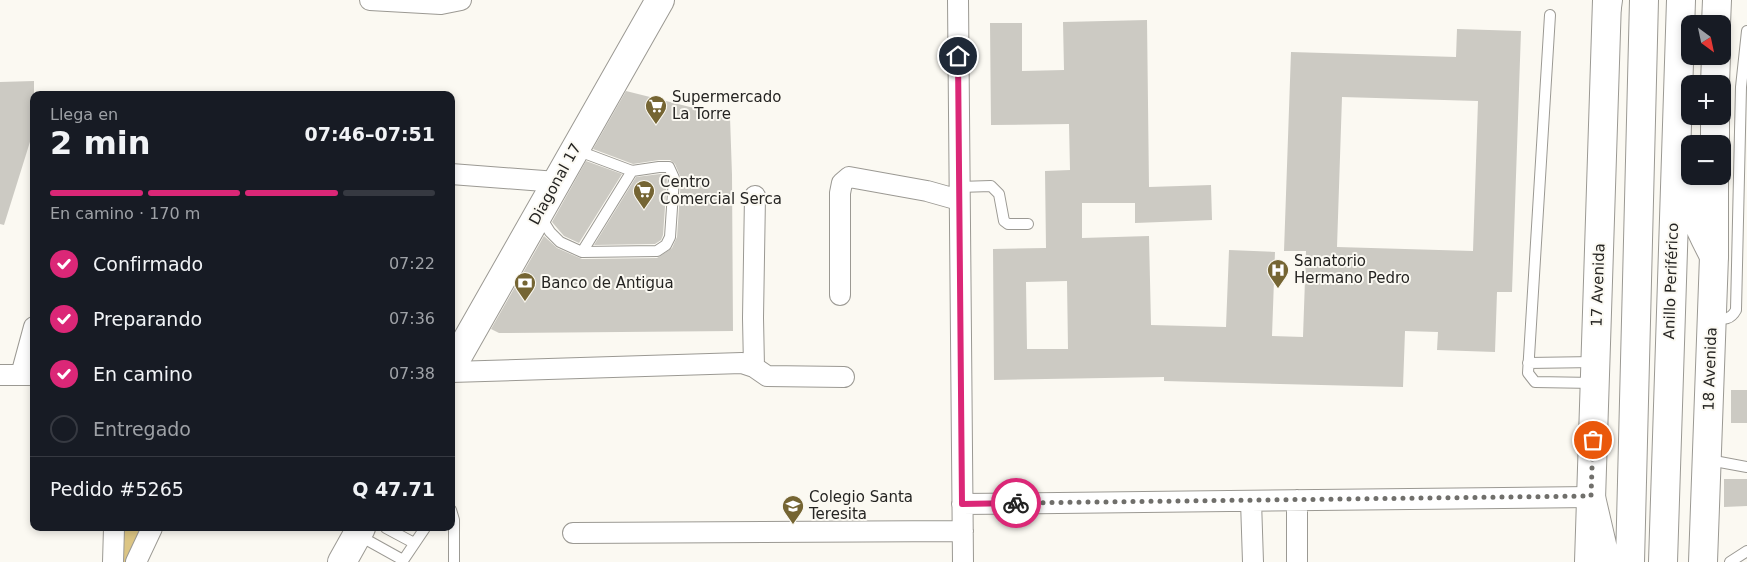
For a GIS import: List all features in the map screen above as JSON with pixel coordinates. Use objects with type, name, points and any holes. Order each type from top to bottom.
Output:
[{"type":"main road","name":"Diagonal 17","points":[[455,361],[660,0]]},
{"type":"main road","points":[[1630,562],[1644,0]]},
{"type":"main road","name":"Anillo Periférico","points":[[1663,562],[1676,108],[1681,0]]},
{"type":"main road","points":[[1716,15],[1717,0]]},
{"type":"main road","name":"17 Avenida","points":[[1589,562],[1607,2]]},
{"type":"main road","points":[[1676,108],[1687,145],[1692,206],[1698,226],[1714,256]]},
{"type":"main road","name":"18 Avenida","points":[[1703,562],[1714,256],[1728,194]]},
{"type":"main road","points":[[1591,496],[1606,562]]},
{"type":"main road","points":[[342,562],[359,531]]},
{"type":"street","points":[[370,0],[441,4],[461,0]]},
{"type":"street","points":[[958,0],[963,562]]},
{"type":"street","points":[[455,174],[556,182]]},
{"type":"street","points":[[840,295],[840,193],[842,183],[849,177],[927,191],[959,193]]},
{"type":"street","points":[[754,367],[755,196]]},
{"type":"street","points":[[0,375],[28,375],[30,359]]},
{"type":"street","points":[[455,372],[742,363],[754,367],[767,376],[844,377]]},
{"type":"street","points":[[962,504],[1591,496]]},
{"type":"street","points":[[1296,500],[1297,562]]},
{"type":"street","points":[[1251,501],[1253,562]]},
{"type":"street","points":[[113,562],[114,531]]},
{"type":"street","points":[[136,562],[151,531]]},
{"type":"street","points":[[573,533],[963,532]]},
{"type":"lane","points":[[1724,15],[1727,0]]},
{"type":"lane","points":[[1550,15],[1528,373],[1535,382],[1595,373]]},
{"type":"lane","points":[[1712,318],[1727,319],[1733,316],[1736,310],[1728,194],[1747,31]]},
{"type":"lane","points":[[539,214],[550,232],[560,242],[582,252],[657,251],[666,244],[670,237],[674,178],[669,167],[658,166],[632,171],[575,150]]},
{"type":"lane","points":[[582,252],[632,171]]},
{"type":"lane","points":[[959,193],[991,186],[999,194],[1004,221],[1008,224],[1028,224]]},
{"type":"lane","points":[[1528,363],[1595,373]]},
{"type":"lane","points":[[1706,460],[1747,467]]},
{"type":"lane","points":[[359,531],[402,561],[423,531]]},
{"type":"lane","points":[[392,531],[414,543]]},
{"type":"lane","points":[[454,531],[454,562]]},
{"type":"lane","points":[[1730,562],[1747,551]]},
{"type":"shaded area","points":[[119,531],[144,531],[129,562],[119,562]]},
{"type":"building","points":[[1147,20],[1149,187],[1211,185],[1212,220],[1135,223],[1135,203],[1082,203],[1082,238],[1149,236],[1151,325],[1226,327],[1229,250],[1275,252],[1272,336],[1303,337],[1306,251],[1284,251],[1291,52],[1456,57],[1457,29],[1521,31],[1512,292],[1497,292],[1495,352],[1437,350],[1438,332],[1405,331],[1403,387],[1164,381],[1164,377],[994,380],[993,249],[1046,248],[1045,171],[1070,170],[1069,124],[991,125],[990,23],[1022,23],[1022,71],[1064,70],[1063,22]],"holes":[[[1342,97],[1478,101],[1473,251],[1337,247]],[[1067,281],[1068,349],[1027,349],[1026,282]]]},
{"type":"building","points":[[34,81],[34,91],[30,91],[30,142],[4,225],[0,224],[0,82]]},
{"type":"building","name":"Centro Comercial Serca","points":[[626,91],[730,117],[733,331],[499,333],[491,329],[544,236],[557,248],[582,259],[657,258],[672,248],[677,237],[681,178],[675,164],[670,160],[659,160],[633,164],[593,149]]},
{"type":"building","points":[[586,161],[622,174],[579,243],[564,236],[552,222]]},
{"type":"building","points":[[665,174],[667,179],[663,235],[661,240],[655,244],[594,245],[636,177]]},
{"type":"building","points":[[1731,390],[1747,390],[1747,423],[1731,423]]},
{"type":"building","points":[[1724,479],[1747,479],[1747,506],[1724,507]]},
{"type":"way so far","points":[[1016,503],[1591,496],[1593,440]]},
{"type":"place","name":"Supermercado La Torre","points":[[656,125]]},
{"type":"place","name":"Centro Comercial Serca","points":[[644,210]]},
{"type":"place","name":"Sanatorio Hermano Pedro","points":[[1278,289]]},
{"type":"place","name":"Banco de Antigua","points":[[525,302]]},
{"type":"place","name":"Colegio Santa Teresita","points":[[793,525]]},
{"type":"route","points":[[958,56],[962,504],[1016,503]]}]
